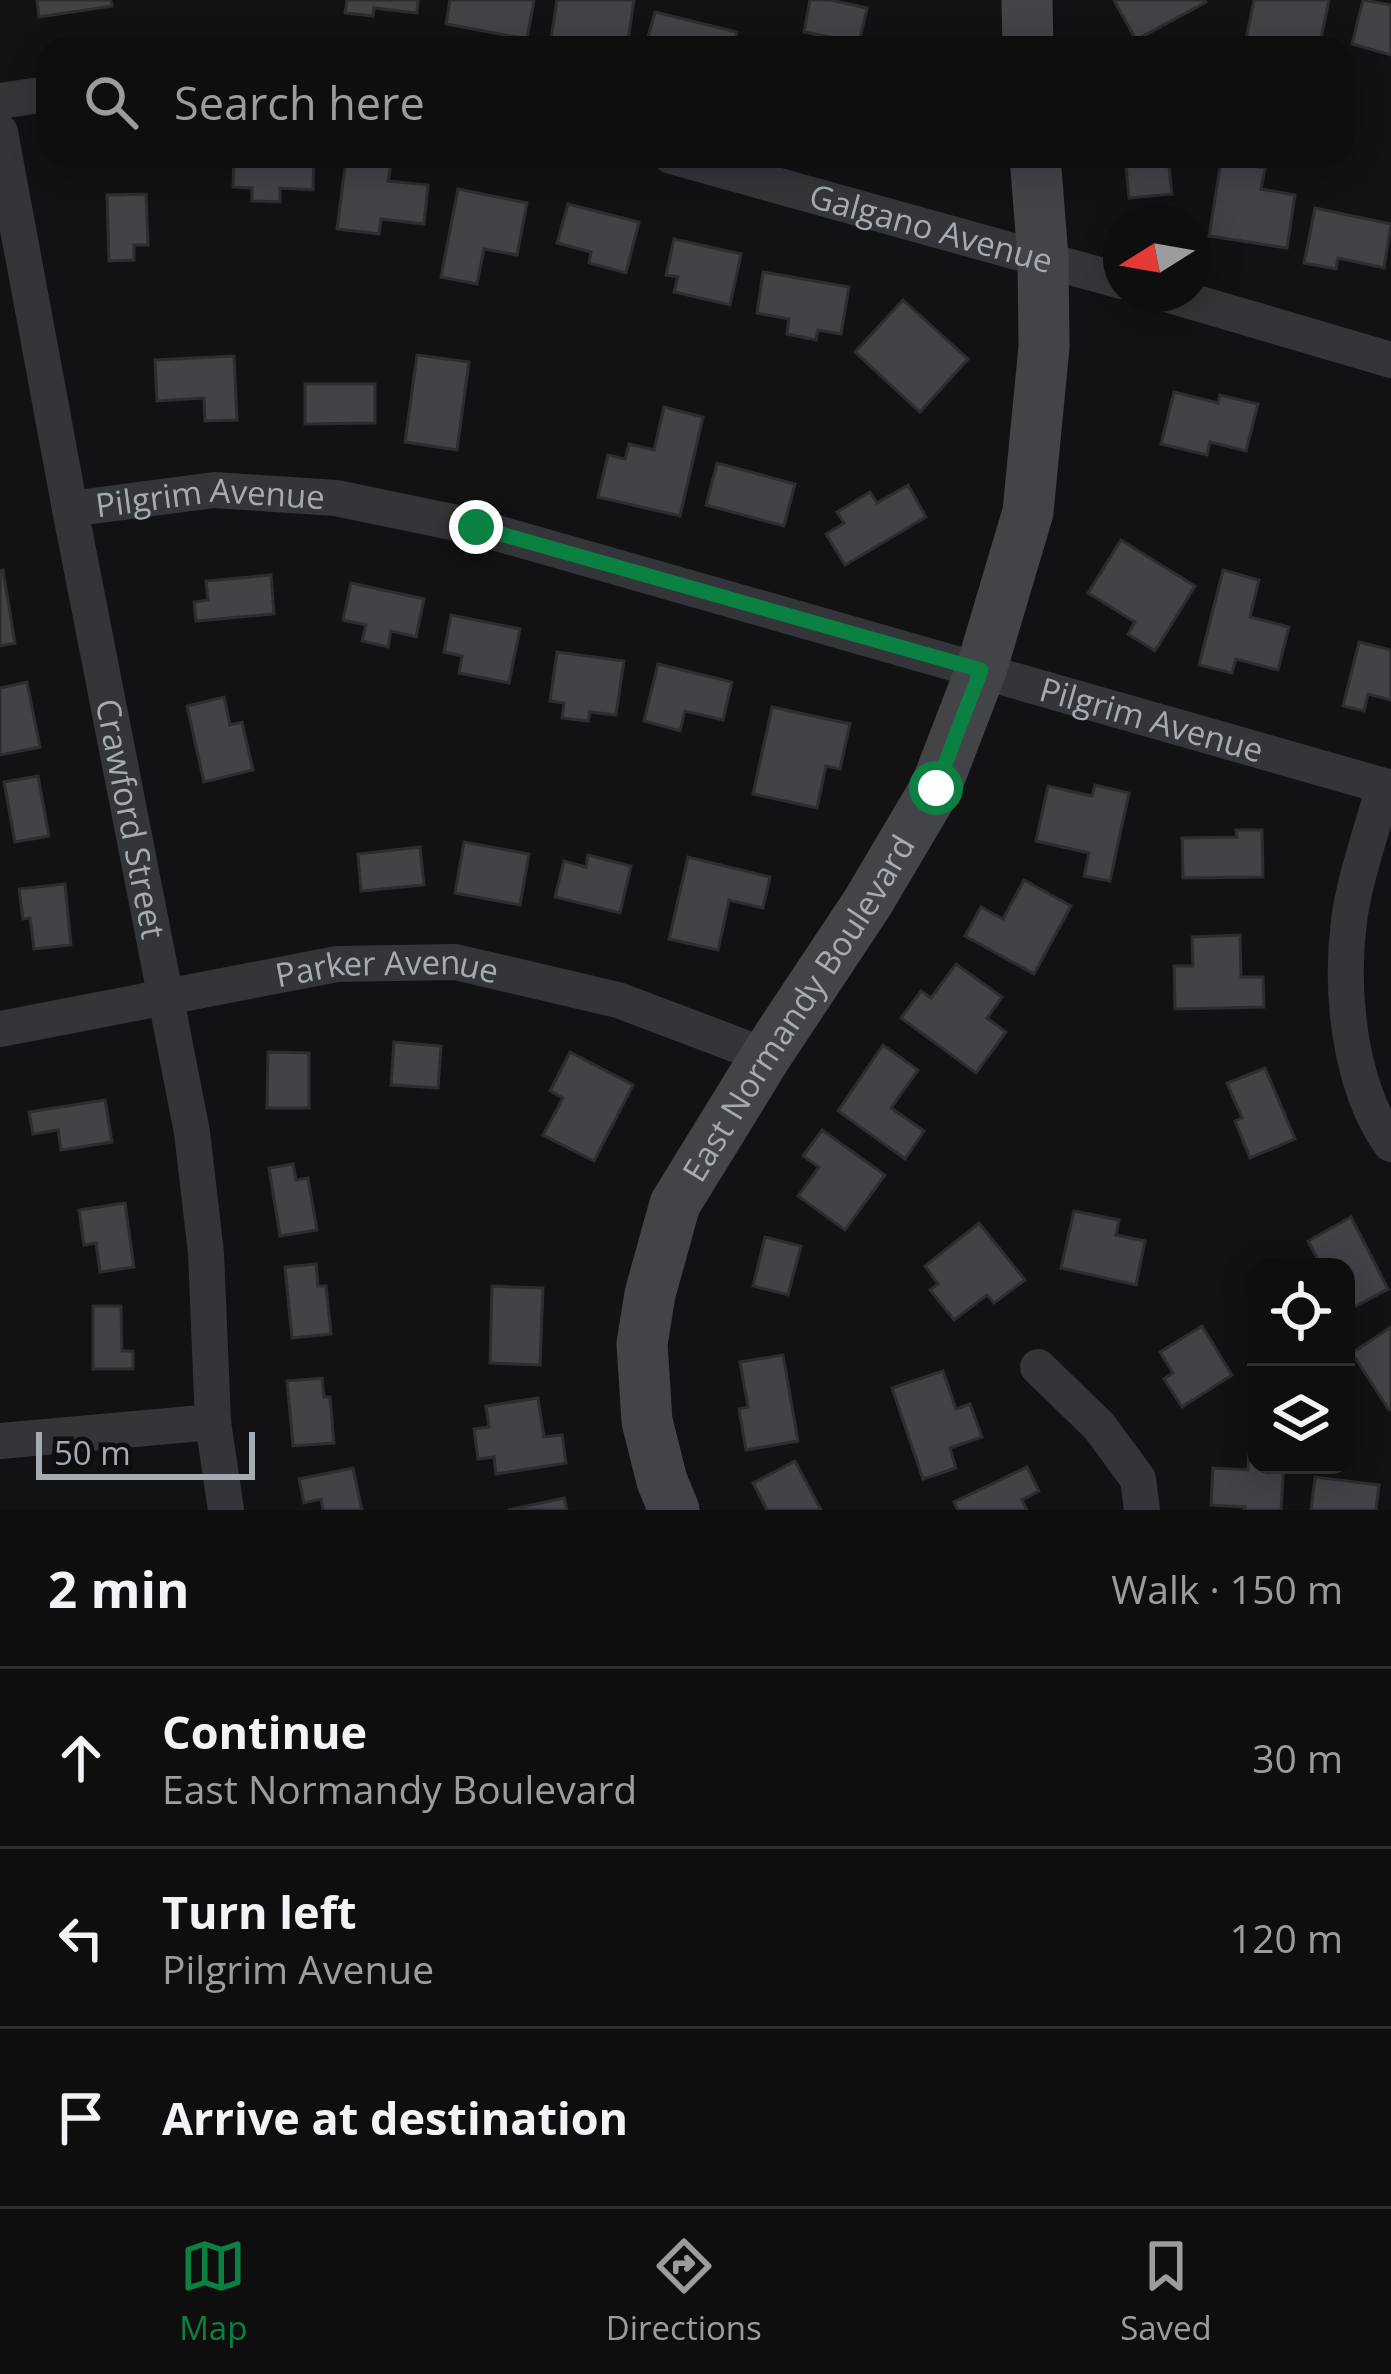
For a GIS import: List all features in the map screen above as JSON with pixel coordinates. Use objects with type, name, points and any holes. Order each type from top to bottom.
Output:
[{"type":"street","points":[[1027,0],[1028,36]]},
{"type":"street","points":[[0,101],[36,96]]},
{"type":"street","name":"Crawford Street","points":[[0,132],[192,1132],[203,1232],[213,1422],[226,1510]]},
{"type":"street","name":"Galgano Avenue","points":[[715,168],[1103,276]]},
{"type":"street","name":"East Normandy Boulevard","points":[[674,1510],[647,1421],[642,1344],[650,1294],[675,1204],[936,788],[981,670],[1028,512],[1044,347],[1036,168]]},
{"type":"street","points":[[1211,307],[1391,360]]},
{"type":"street","name":"Pilgrim Avenue","points":[[70,509],[214,490],[336,498],[476,527],[1387,787]]},
{"type":"street","points":[[1387,787],[1349,919],[1346,1004],[1356,1065],[1391,1144]]},
{"type":"street","name":"Parker Avenue","points":[[0,1029],[337,964],[455,962],[619,1000],[766,1056]]},
{"type":"street","points":[[1038,1367],[1099,1426],[1138,1479],[1142,1510]]},
{"type":"street","points":[[0,1442],[213,1422]]},
{"type":"building","points":[[37,0],[111,0],[112,6],[39,17]]},
{"type":"building","points":[[347,0],[418,0],[417,13],[374,8],[373,16],[345,13]]},
{"type":"building","points":[[450,0],[534,0],[528,36],[446,24]]},
{"type":"building","points":[[557,0],[634,0],[629,36],[551,36]]},
{"type":"building","points":[[810,0],[867,8],[861,36],[804,32]]},
{"type":"building","points":[[1114,0],[1206,2],[1143,36],[1134,36]]},
{"type":"building","points":[[1254,0],[1329,0],[1322,36],[1246,36]]},
{"type":"building","points":[[1363,0],[1391,5],[1391,55],[1355,45]]},
{"type":"building","points":[[655,12],[737,32],[736,36],[648,36]]},
{"type":"building","points":[[234,168],[314,168],[313,190],[280,188],[280,202],[252,201],[252,188],[233,187]]},
{"type":"building","points":[[345,168],[390,168],[388,181],[428,185],[424,224],[381,219],[379,234],[337,229]]},
{"type":"building","points":[[1126,168],[1169,168],[1172,194],[1129,198]]},
{"type":"building","points":[[1220,168],[1265,168],[1261,189],[1295,195],[1287,248],[1211,236]]},
{"type":"building","points":[[458,189],[527,203],[517,255],[484,249],[477,284],[441,277]]},
{"type":"building","points":[[146,194],[148,245],[134,245],[134,260],[109,261],[107,195]]},
{"type":"building","points":[[568,204],[639,222],[626,273],[589,263],[591,252],[557,243]]},
{"type":"building","points":[[1315,208],[1391,224],[1384,268],[1338,258],[1336,269],[1304,263]]},
{"type":"building","points":[[674,239],[741,254],[730,305],[674,292],[678,277],[666,275]]},
{"type":"building","points":[[763,272],[849,287],[841,334],[818,330],[816,340],[787,334],[789,319],[757,313]]},
{"type":"building","points":[[903,300],[968,359],[920,412],[855,352]]},
{"type":"building","points":[[417,355],[469,362],[457,450],[405,442]]},
{"type":"building","points":[[234,356],[237,420],[205,421],[204,398],[157,401],[155,360]]},
{"type":"building","points":[[305,384],[375,384],[375,423],[305,424]]},
{"type":"building","points":[[1174,392],[1218,403],[1220,395],[1258,404],[1246,451],[1210,442],[1207,455],[1161,444]]},
{"type":"building","points":[[664,407],[703,417],[680,516],[598,497],[608,455],[625,459],[629,444],[654,450]]},
{"type":"building","points":[[717,463],[795,484],[784,526],[706,505]]},
{"type":"building","points":[[908,485],[926,517],[845,565],[826,534],[844,523],[837,512],[870,492],[877,503]]},
{"type":"building","points":[[1121,540],[1195,586],[1155,651],[1128,634],[1135,622],[1088,593]]},
{"type":"building","points":[[1223,570],[1259,580],[1250,617],[1289,627],[1278,670],[1236,659],[1232,673],[1199,665]]},
{"type":"building","points":[[0,571],[15,643],[0,646]]},
{"type":"building","points":[[271,575],[274,614],[196,621],[194,602],[208,600],[206,581]]},
{"type":"building","points":[[351,583],[424,599],[416,637],[391,631],[388,647],[362,641],[366,625],[343,620]]},
{"type":"building","points":[[451,615],[520,629],[509,683],[459,673],[462,656],[444,652]]},
{"type":"building","points":[[1359,642],[1391,650],[1391,700],[1368,694],[1364,711],[1343,706]]},
{"type":"building","points":[[557,652],[624,661],[616,715],[590,712],[588,721],[562,718],[564,703],[550,701]]},
{"type":"building","points":[[658,664],[732,682],[723,720],[685,711],[680,731],[644,721]]},
{"type":"building","points":[[27,682],[40,747],[0,755],[0,688]]},
{"type":"building","points":[[224,697],[230,725],[242,722],[253,770],[204,782],[187,706]]},
{"type":"building","points":[[772,707],[850,724],[840,769],[826,766],[817,808],[753,794]]},
{"type":"building","points":[[38,776],[49,836],[15,842],[4,782]]},
{"type":"building","points":[[1095,785],[1129,793],[1110,881],[1084,876],[1089,853],[1036,841],[1048,786],[1092,796]]},
{"type":"building","points":[[1236,830],[1262,830],[1263,877],[1183,878],[1182,838],[1237,837]]},
{"type":"building","points":[[464,842],[529,854],[520,905],[455,893]]},
{"type":"building","points":[[420,847],[424,885],[361,891],[358,854]]},
{"type":"building","points":[[588,855],[631,866],[620,913],[555,897],[564,861],[586,867]]},
{"type":"building","points":[[688,857],[770,877],[763,908],[729,900],[718,950],[669,939]]},
{"type":"building","points":[[1024,880],[1071,906],[1034,974],[965,936],[981,907],[1003,919]]},
{"type":"building","points":[[65,884],[71,945],[34,949],[30,918],[23,919],[19,889]]},
{"type":"building","points":[[1240,935],[1241,977],[1263,977],[1264,1007],[1175,1009],[1174,966],[1193,966],[1192,937]]},
{"type":"building","points":[[956,964],[1002,997],[987,1018],[1006,1032],[976,1073],[901,1018],[921,991],[931,998]]},
{"type":"building","points":[[394,1042],[441,1046],[438,1088],[391,1085]]},
{"type":"building","points":[[883,1045],[918,1070],[891,1108],[924,1131],[905,1159],[838,1111]]},
{"type":"building","points":[[268,1052],[309,1053],[309,1108],[267,1108]]},
{"type":"building","points":[[570,1052],[633,1085],[594,1161],[543,1135],[563,1098],[550,1091]]},
{"type":"building","points":[[1265,1068],[1295,1139],[1250,1158],[1235,1121],[1242,1118],[1227,1083]]},
{"type":"building","points":[[105,1100],[112,1142],[61,1150],[58,1130],[33,1134],[29,1112]]},
{"type":"building","points":[[822,1130],[885,1175],[845,1230],[798,1196],[819,1167],[803,1156]]},
{"type":"building","points":[[293,1164],[296,1180],[308,1178],[317,1230],[280,1236],[269,1168]]},
{"type":"building","points":[[125,1203],[134,1267],[100,1272],[96,1243],[84,1245],[79,1210]]},
{"type":"building","points":[[1074,1211],[1119,1220],[1116,1235],[1145,1241],[1136,1285],[1061,1268]]},
{"type":"building","points":[[1351,1217],[1388,1289],[1355,1306],[1355,1258],[1317,1258],[1308,1241]]},
{"type":"building","points":[[979,1223],[1025,1280],[994,1303],[987,1295],[954,1320],[930,1290],[938,1284],[925,1266]]},
{"type":"building","points":[[765,1237],[801,1246],[788,1295],[753,1286]]},
{"type":"building","points":[[316,1264],[318,1286],[326,1286],[331,1334],[292,1338],[285,1267]]},
{"type":"building","points":[[492,1286],[543,1288],[540,1365],[490,1363]]},
{"type":"building","points":[[93,1306],[121,1306],[122,1351],[133,1351],[133,1369],[93,1369]]},
{"type":"building","points":[[1202,1326],[1232,1375],[1182,1407],[1164,1379],[1173,1373],[1160,1352]]},
{"type":"building","points":[[1391,1327],[1389,1410],[1355,1358],[1355,1351]]},
{"type":"building","points":[[783,1355],[798,1441],[746,1450],[739,1409],[748,1407],[740,1362]]},
{"type":"building","points":[[943,1371],[956,1409],[970,1404],[982,1437],[950,1448],[956,1468],[923,1479],[892,1388]]},
{"type":"building","points":[[322,1378],[324,1397],[330,1397],[334,1443],[293,1446],[287,1381]]},
{"type":"building","points":[[538,1398],[544,1437],[562,1435],[566,1463],[496,1474],[494,1457],[478,1459],[474,1429],[489,1427],[486,1406]]},
{"type":"building","points":[[795,1461],[821,1510],[767,1510],[753,1483]]},
{"type":"building","points":[[1027,1467],[1039,1491],[1022,1500],[1027,1510],[958,1510],[954,1502]]},
{"type":"building","points":[[353,1468],[362,1510],[323,1510],[321,1499],[304,1503],[299,1479]]},
{"type":"building","points":[[1213,1468],[1283,1474],[1281,1510],[1211,1505]]},
{"type":"building","points":[[1315,1477],[1379,1485],[1376,1510],[1311,1510]]},
{"type":"building","points":[[564,1498],[567,1510],[508,1510]]},
{"type":"route","points":[[476,527],[981,670],[936,788]]}]
